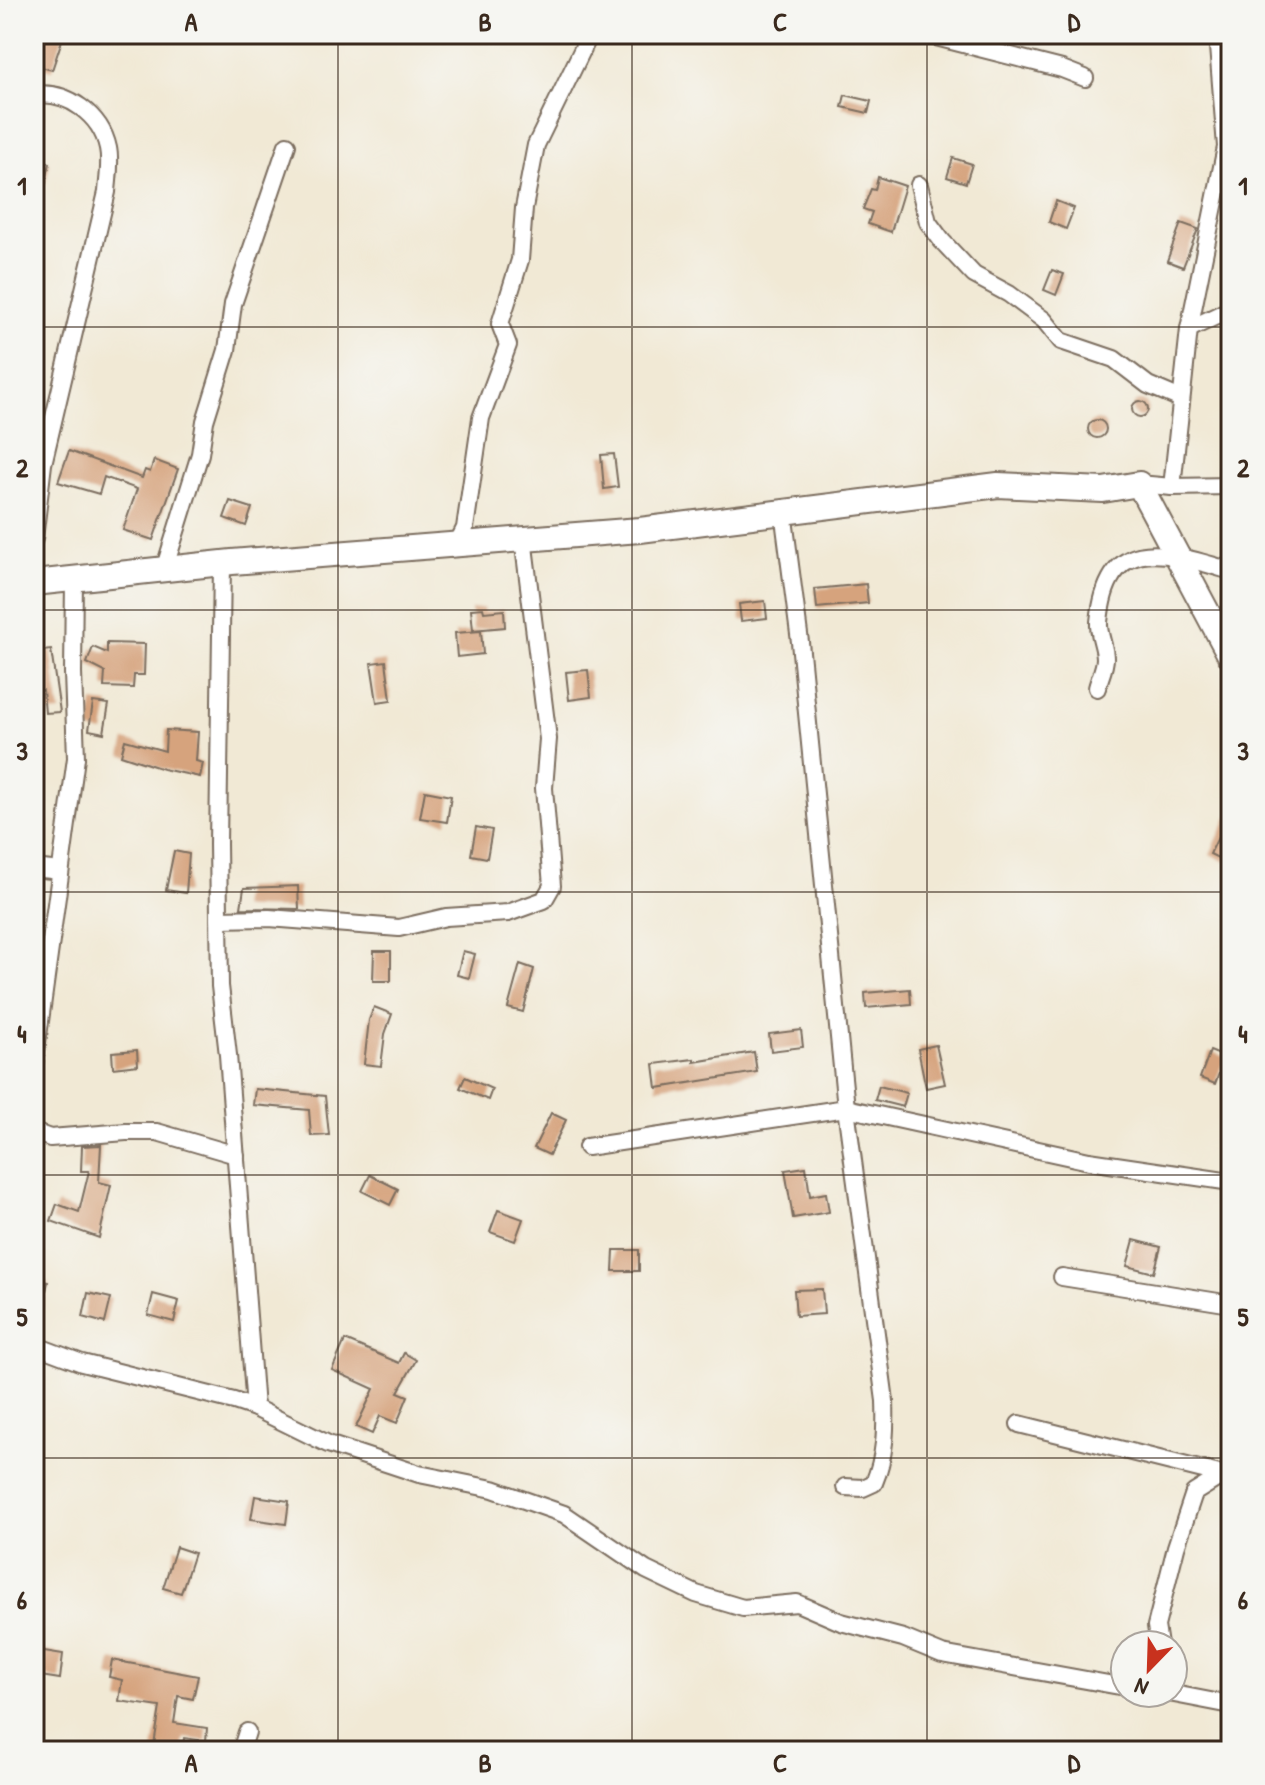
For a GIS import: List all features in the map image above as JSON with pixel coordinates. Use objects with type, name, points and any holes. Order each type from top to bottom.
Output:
[{"type":"street","points":[[457,544],[465,528],[481,418],[508,345],[500,324],[520,260],[524,208],[536,145],[590,34]]},
{"type":"street","points":[[924,34],[1062,69],[1085,78]]},
{"type":"street","points":[[1172,487],[1189,329],[1226,147],[1217,34]]},
{"type":"street","points":[[34,95],[57,94],[76,104],[93,118],[104,134],[109,152],[107,192],[43,464],[34,539]]},
{"type":"street","points":[[164,570],[200,454],[205,421],[227,350],[233,304],[287,145]]},
{"type":"street","points":[[919,185],[928,222],[974,275],[1009,294],[1044,320],[1061,341],[1114,359],[1148,385],[1181,399]]},
{"type":"street","points":[[1189,329],[1231,309]]},
{"type":"street","points":[[1139,484],[1231,657]]},
{"type":"street","points":[[34,583],[222,564],[640,530],[998,485],[1103,490],[1139,484],[1231,486]]},
{"type":"street","points":[[783,511],[800,642],[846,1108],[880,1357],[886,1428],[880,1467],[874,1483],[863,1488],[845,1487]]},
{"type":"street","points":[[219,919],[269,918],[399,928],[446,917],[508,913],[529,907],[548,896],[552,886],[544,788],[548,739],[523,538]]},
{"type":"street","points":[[1097,688],[1105,659],[1098,624],[1113,574],[1121,562],[1135,555],[1178,555],[1231,571]]},
{"type":"street","points":[[222,564],[220,986],[255,1408]]},
{"type":"street","points":[[34,1065],[38,1001],[76,758],[74,579]]},
{"type":"street","points":[[34,868],[60,871]]},
{"type":"street","points":[[587,1147],[846,1108],[1089,1161],[1231,1182]]},
{"type":"street","points":[[34,1132],[50,1138],[157,1132],[236,1155]]},
{"type":"street","points":[[1062,1277],[1231,1304]]},
{"type":"street","points":[[34,1345],[94,1367],[255,1408],[328,1444],[419,1474],[493,1489],[564,1514],[646,1570],[696,1594],[743,1608],[797,1603],[841,1622],[903,1638],[942,1654],[1109,1684]]},
{"type":"street","points":[[1019,1424],[1227,1473]]},
{"type":"street","points":[[1156,1629],[1176,1547],[1194,1493],[1227,1473]]},
{"type":"street","points":[[1189,1697],[1231,1705]]},
{"type":"street","points":[[241,1751],[247,1732]]},
{"type":"building","points":[[43,34],[64,34],[52,70],[34,65]]},
{"type":"building","points":[[845,95],[871,101],[868,113],[842,107]]},
{"type":"building","points":[[953,158],[972,164],[966,183],[947,177]]},
{"type":"building","points":[[34,159],[50,163],[45,185],[34,183]]},
{"type":"building","points":[[878,177],[905,186],[891,232],[868,224],[872,212],[863,209],[871,189],[875,190]]},
{"type":"building","points":[[1056,201],[1074,208],[1066,229],[1049,222]]},
{"type":"building","points":[[1181,223],[1198,229],[1183,267],[1167,261]]},
{"type":"building","points":[[1052,270],[1064,274],[1056,295],[1044,290]]},
{"type":"building","points":[[1137,401],[1143,401],[1148,409],[1146,415],[1137,417],[1132,412],[1132,406]]},
{"type":"building","points":[[1097,420],[1106,429],[1097,438],[1088,429]]},
{"type":"building","points":[[69,451],[142,478],[145,470],[150,472],[154,460],[178,469],[153,540],[123,530],[137,489],[104,477],[99,494],[58,482]]},
{"type":"building","points":[[614,454],[618,487],[604,489],[601,455]]},
{"type":"building","points":[[230,501],[252,508],[246,526],[224,518]]},
{"type":"building","points":[[866,584],[868,603],[817,608],[815,589]]},
{"type":"building","points":[[765,601],[767,618],[741,621],[739,604]]},
{"type":"building","points":[[483,608],[484,612],[504,610],[505,627],[473,630],[471,609]]},
{"type":"building","points":[[481,631],[483,654],[457,657],[455,633]]},
{"type":"building","points":[[107,643],[145,644],[144,675],[134,675],[133,688],[104,687],[105,672],[87,663],[93,647],[107,653]]},
{"type":"building","points":[[51,650],[60,712],[45,713],[43,690],[34,691],[34,652]]},
{"type":"building","points":[[386,661],[391,700],[377,702],[371,663]]},
{"type":"building","points":[[588,670],[591,697],[569,700],[566,672]]},
{"type":"building","points":[[93,702],[109,704],[104,733],[89,730]]},
{"type":"building","points":[[166,730],[198,732],[196,761],[203,763],[200,777],[121,755],[125,740],[165,751]]},
{"type":"building","points":[[425,791],[451,796],[447,822],[420,818]]},
{"type":"building","points":[[1231,810],[1231,850],[1226,862],[1210,854]]},
{"type":"building","points":[[476,827],[492,830],[487,858],[471,855]]},
{"type":"building","points":[[174,851],[189,854],[186,893],[166,890]]},
{"type":"building","points":[[298,886],[299,909],[241,908],[244,888]]},
{"type":"building","points":[[374,951],[391,951],[391,981],[373,981]]},
{"type":"building","points":[[463,951],[475,954],[469,978],[457,975]]},
{"type":"building","points":[[520,964],[534,969],[523,1012],[508,1008]]},
{"type":"building","points":[[910,989],[911,1004],[866,1008],[865,993]]},
{"type":"building","points":[[374,1007],[392,1014],[385,1034],[381,1066],[364,1064],[369,1020]]},
{"type":"building","points":[[801,1030],[803,1047],[771,1051],[769,1034]]},
{"type":"building","points":[[936,1045],[945,1084],[926,1088],[918,1049]]},
{"type":"building","points":[[137,1050],[138,1065],[113,1068],[112,1052]]},
{"type":"building","points":[[1210,1051],[1225,1057],[1215,1084],[1200,1078]]},
{"type":"building","points":[[754,1052],[757,1072],[657,1088],[654,1064],[694,1059],[694,1062]]},
{"type":"building","points":[[465,1077],[492,1089],[488,1100],[460,1088]]},
{"type":"building","points":[[879,1086],[907,1093],[903,1107],[875,1100]]},
{"type":"building","points":[[255,1089],[325,1096],[329,1135],[311,1136],[309,1110],[253,1105]]},
{"type":"building","points":[[551,1113],[566,1120],[549,1155],[534,1148]]},
{"type":"building","points":[[101,1145],[99,1182],[111,1185],[99,1238],[51,1221],[57,1204],[79,1212],[89,1171],[81,1171],[82,1146]]},
{"type":"building","points":[[806,1167],[810,1196],[826,1193],[829,1212],[793,1218],[785,1170]]},
{"type":"building","points":[[370,1175],[398,1189],[390,1205],[362,1191]]},
{"type":"building","points":[[498,1210],[523,1219],[515,1241],[490,1232]]},
{"type":"building","points":[[1134,1240],[1161,1247],[1154,1273],[1127,1266]]},
{"type":"building","points":[[614,1250],[639,1250],[639,1271],[613,1271]]},
{"type":"building","points":[[34,1279],[48,1282],[39,1322],[34,1321]]},
{"type":"building","points":[[822,1289],[824,1314],[796,1316],[794,1290]]},
{"type":"building","points":[[88,1293],[111,1298],[105,1323],[83,1317]]},
{"type":"building","points":[[153,1294],[179,1301],[174,1322],[148,1315]]},
{"type":"building","points":[[345,1340],[399,1363],[404,1353],[416,1360],[398,1392],[408,1396],[397,1423],[380,1416],[372,1434],[356,1427],[374,1389],[332,1370]]},
{"type":"building","points":[[255,1496],[289,1501],[286,1524],[251,1519]]},
{"type":"building","points":[[176,1547],[194,1553],[181,1593],[163,1588]]},
{"type":"building","points":[[38,1650],[63,1654],[60,1679],[34,1675]]},
{"type":"building","points":[[112,1660],[198,1676],[193,1699],[178,1696],[174,1723],[207,1728],[206,1741],[184,1738],[182,1751],[153,1751],[160,1707],[119,1701],[122,1680],[109,1677]]}]
